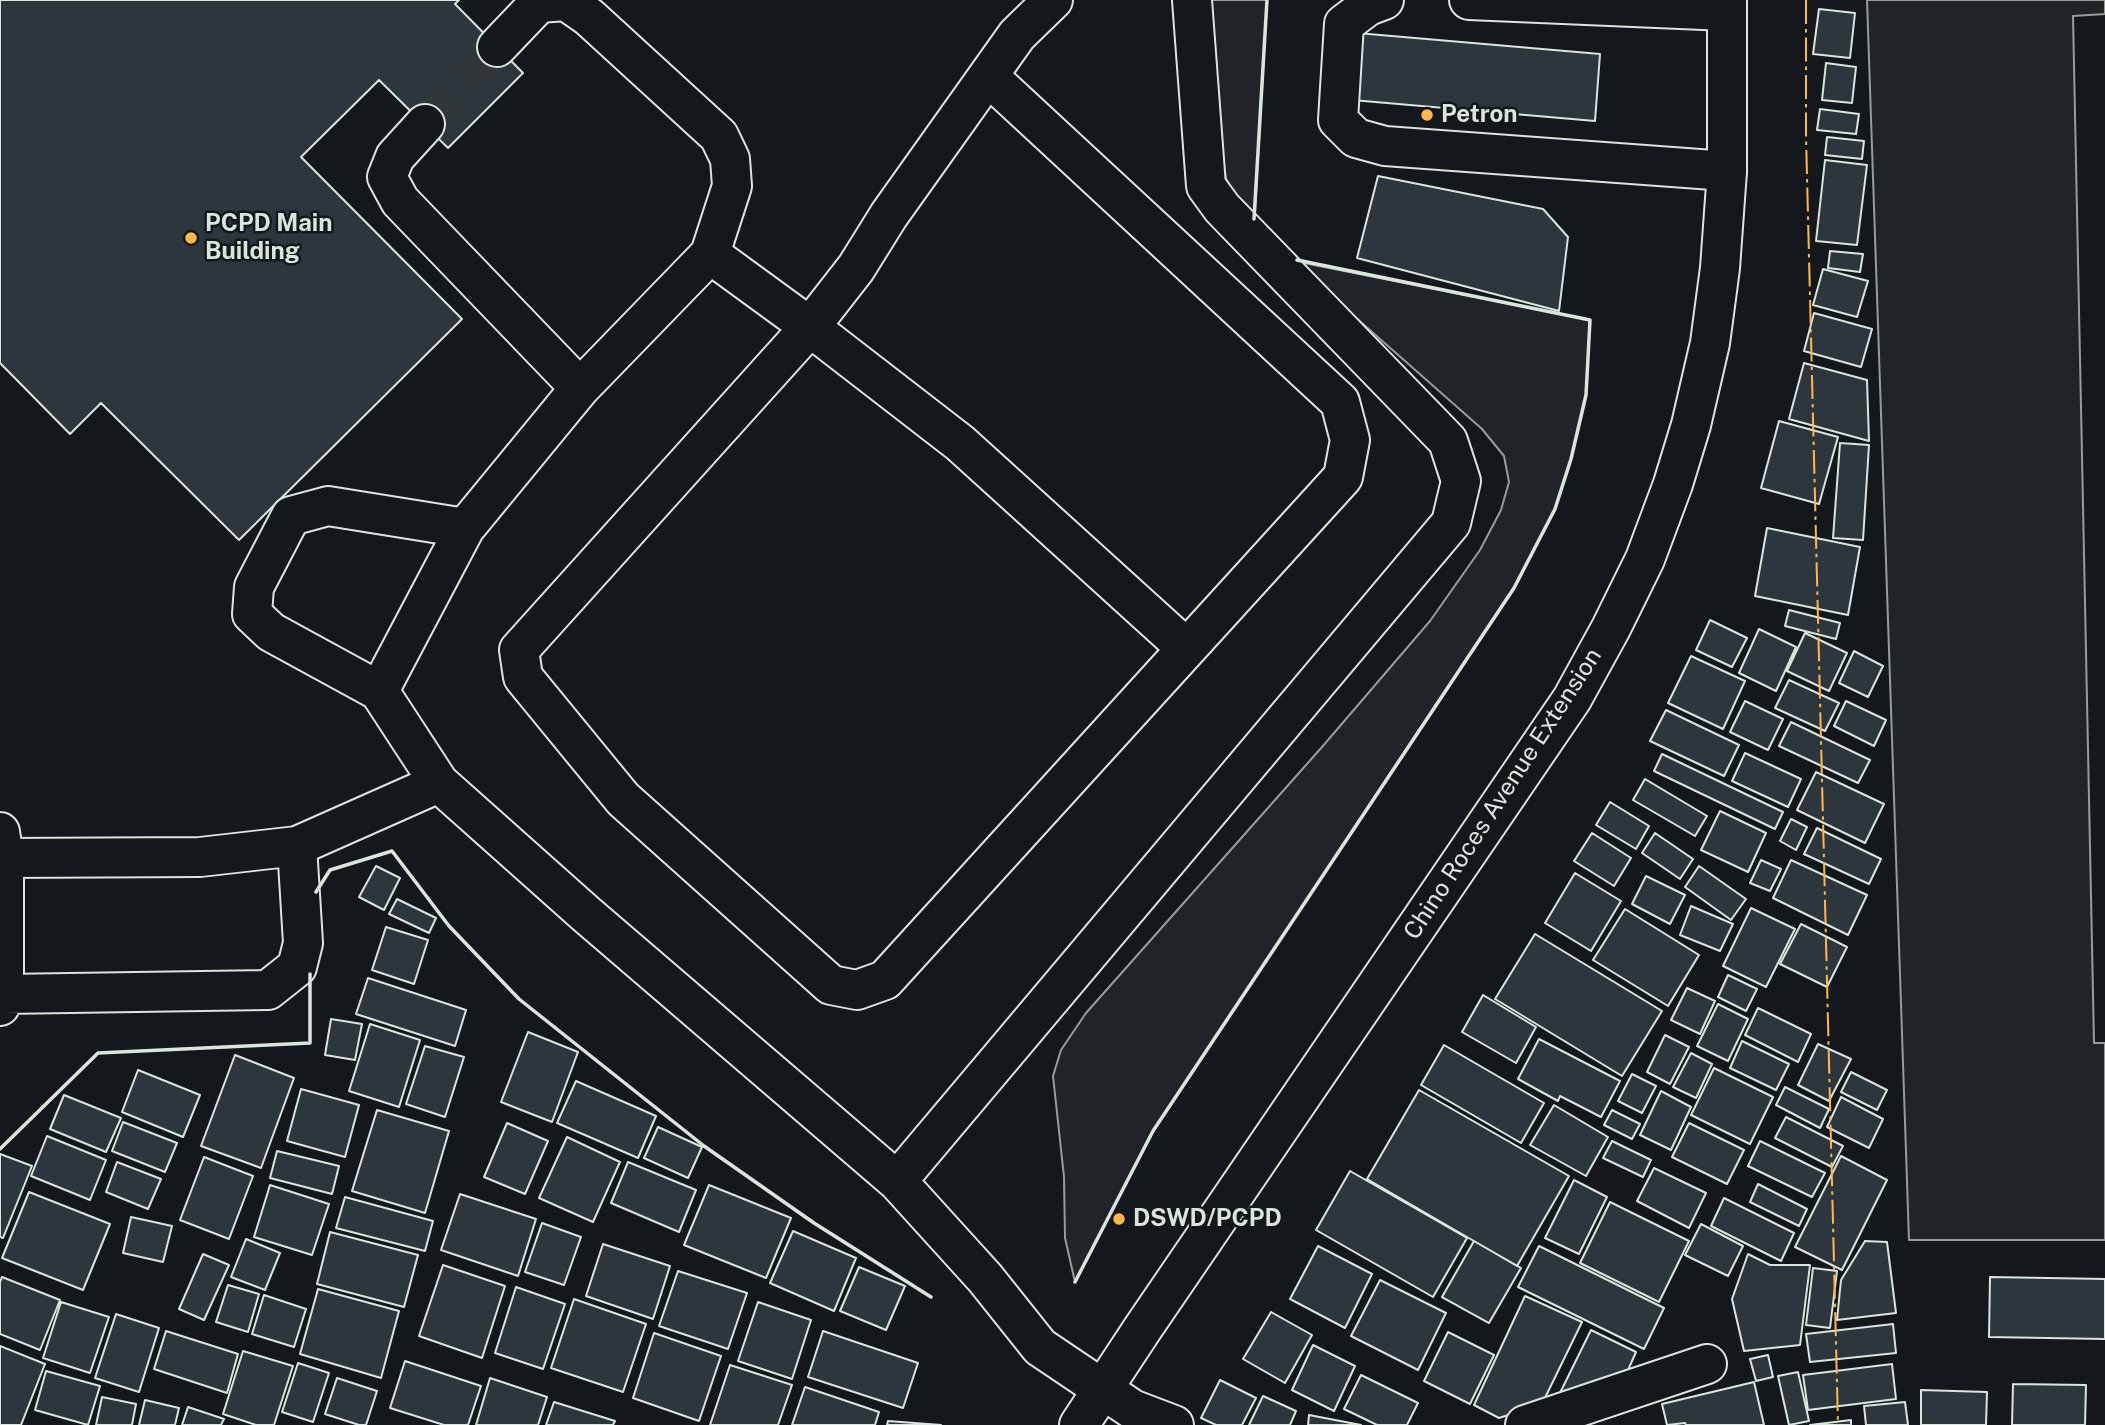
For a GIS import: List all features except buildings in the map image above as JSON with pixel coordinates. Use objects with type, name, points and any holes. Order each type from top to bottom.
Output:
[{"type":"main road","points":[[988,76],[1340,402],[1350,440],[1343,477],[886,980],[858,990],[831,985],[623,799],[523,677],[519,650],[810,327],[856,268],[889,215],[1017,35],[1053,0]]},
{"type":"main road","points":[[897,1181],[1451,523],[1454,513],[1461,481],[1448,441],[1222,208],[1206,186],[1192,0]]},
{"type":"main road","points":[[1384,0],[1368,6],[1344,24],[1338,120],[1356,138],[1385,146],[1727,170]]},
{"type":"main road","points":[[1469,0],[1727,5]]},
{"type":"main road","points":[[379,691],[465,528],[580,388],[710,254],[732,186],[730,159],[719,136],[589,17],[566,1],[538,4],[498,47]]},
{"type":"main road","name":"Chino Roces Avenue Extension","points":[[1079,1425],[1572,699],[1645,559],[1673,484],[1691,425],[1710,343],[1720,268],[1727,170],[1727,5]]},
{"type":"main road","points":[[425,124],[395,157],[387,177],[400,201],[580,388]]},
{"type":"main road","points":[[710,254],[960,443],[1186,648]]},
{"type":"main road","points":[[465,528],[328,506],[291,516],[254,587],[253,614],[271,632],[379,691],[439,783],[586,914],[897,1181],[985,1278],[1040,1346],[1132,1409],[1174,1425]]},
{"type":"main road","points":[[297,846],[303,943],[297,967],[268,990],[2,1000],[2,845],[200,857],[297,846],[439,783]]},
{"type":"main road","points":[[1525,1425],[1707,1364]]},
{"type":"shaded area","points":[[1211,0],[1267,0],[1254,230],[1226,179],[1211,84]]},
{"type":"shaded area","points":[[1867,0],[2105,0],[2105,14],[2073,16],[2094,1043],[2105,1043],[2105,1240],[1909,1240]]},
{"type":"shaded area","points":[[1299,262],[1590,320],[1586,395],[1571,459],[1555,509],[1514,588],[1153,1131],[1075,1282],[1065,1238],[1064,1177],[1053,1076],[1061,1050],[1086,1013],[1430,621],[1480,550],[1501,510],[1509,482],[1504,456],[1482,429],[1337,301]]},
{"type":"tunnel","points":[[425,124],[497,47]]},
{"type":"wall","points":[[1254,219],[1267,0]]},
{"type":"wall","points":[[1075,1282],[1153,1131],[1514,588],[1555,509],[1571,459],[1586,395],[1590,320],[1297,260]]},
{"type":"wall","points":[[316,892],[330,870],[392,851],[449,926],[519,999],[704,1146],[814,1223],[931,1297]]},
{"type":"wall","points":[[0,1149],[98,1053],[310,1043],[310,974]]},
{"type":"power","points":[[1806,0],[1806,136],[1838,1425]]},
{"type":"place","name":"Petron","points":[[1427,115]]},
{"type":"place","name":"PCPD Main Building","points":[[191,238]]},
{"type":"place","name":"DSWD/PCPD","points":[[1119,1219]]}]
